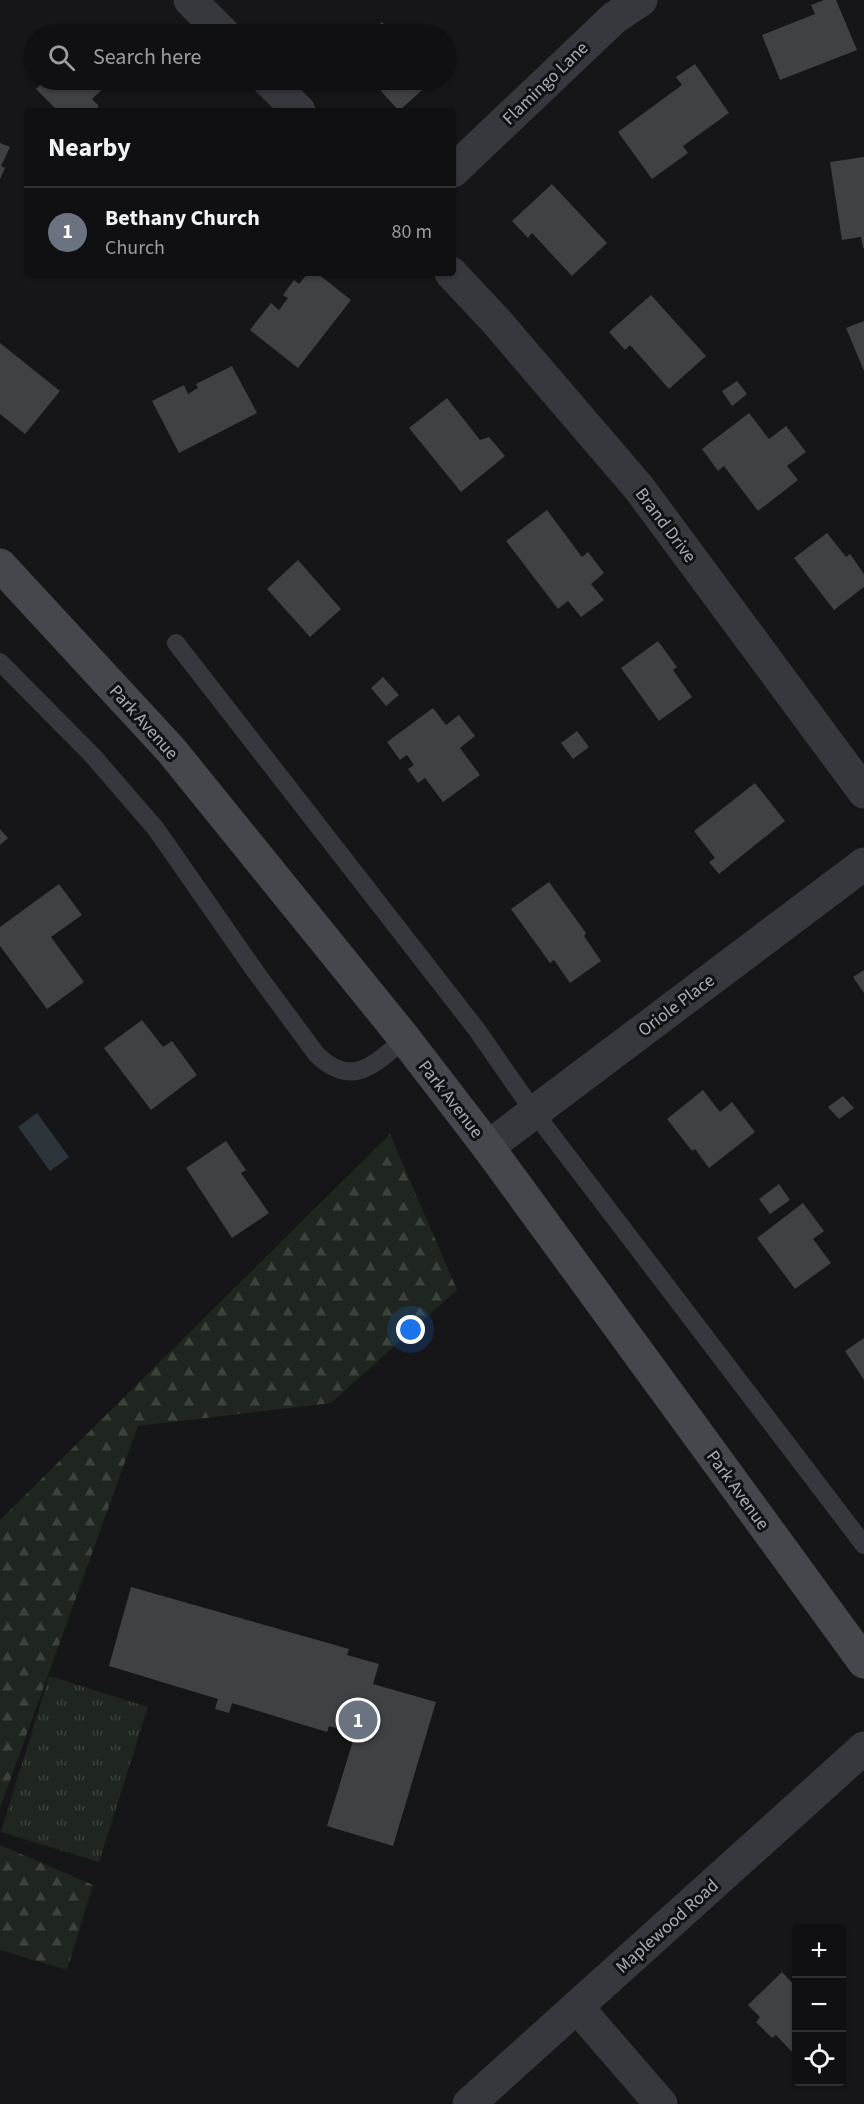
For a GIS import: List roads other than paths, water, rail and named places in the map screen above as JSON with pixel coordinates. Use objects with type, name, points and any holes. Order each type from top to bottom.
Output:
[{"type":"main road","name":"Park Avenue","points":[[0,565],[171,750],[405,1039],[488,1147],[864,1662]]},
{"type":"street","points":[[190,0],[214,24]]},
{"type":"street","name":"Flamingo Lane","points":[[456,168],[614,18],[641,0]]},
{"type":"street","name":"Brand Drive","points":[[454,276],[496,321],[639,488],[864,792]]},
{"type":"street","name":"Oriole Place","points":[[488,1147],[864,864]]},
{"type":"street","name":"Maplewood Road","points":[[469,2104],[864,1748]]},
{"type":"street","points":[[577,2007],[662,2104]]},
{"type":"lane","points":[[176,643],[477,1030],[534,1112],[864,1545]]},
{"type":"lane","points":[[0,662],[93,756],[156,829],[317,1055],[329,1066],[341,1071],[366,1069],[405,1039]]},
{"type":"place","name":"Bethany Church","points":[[358,1720]]}]
